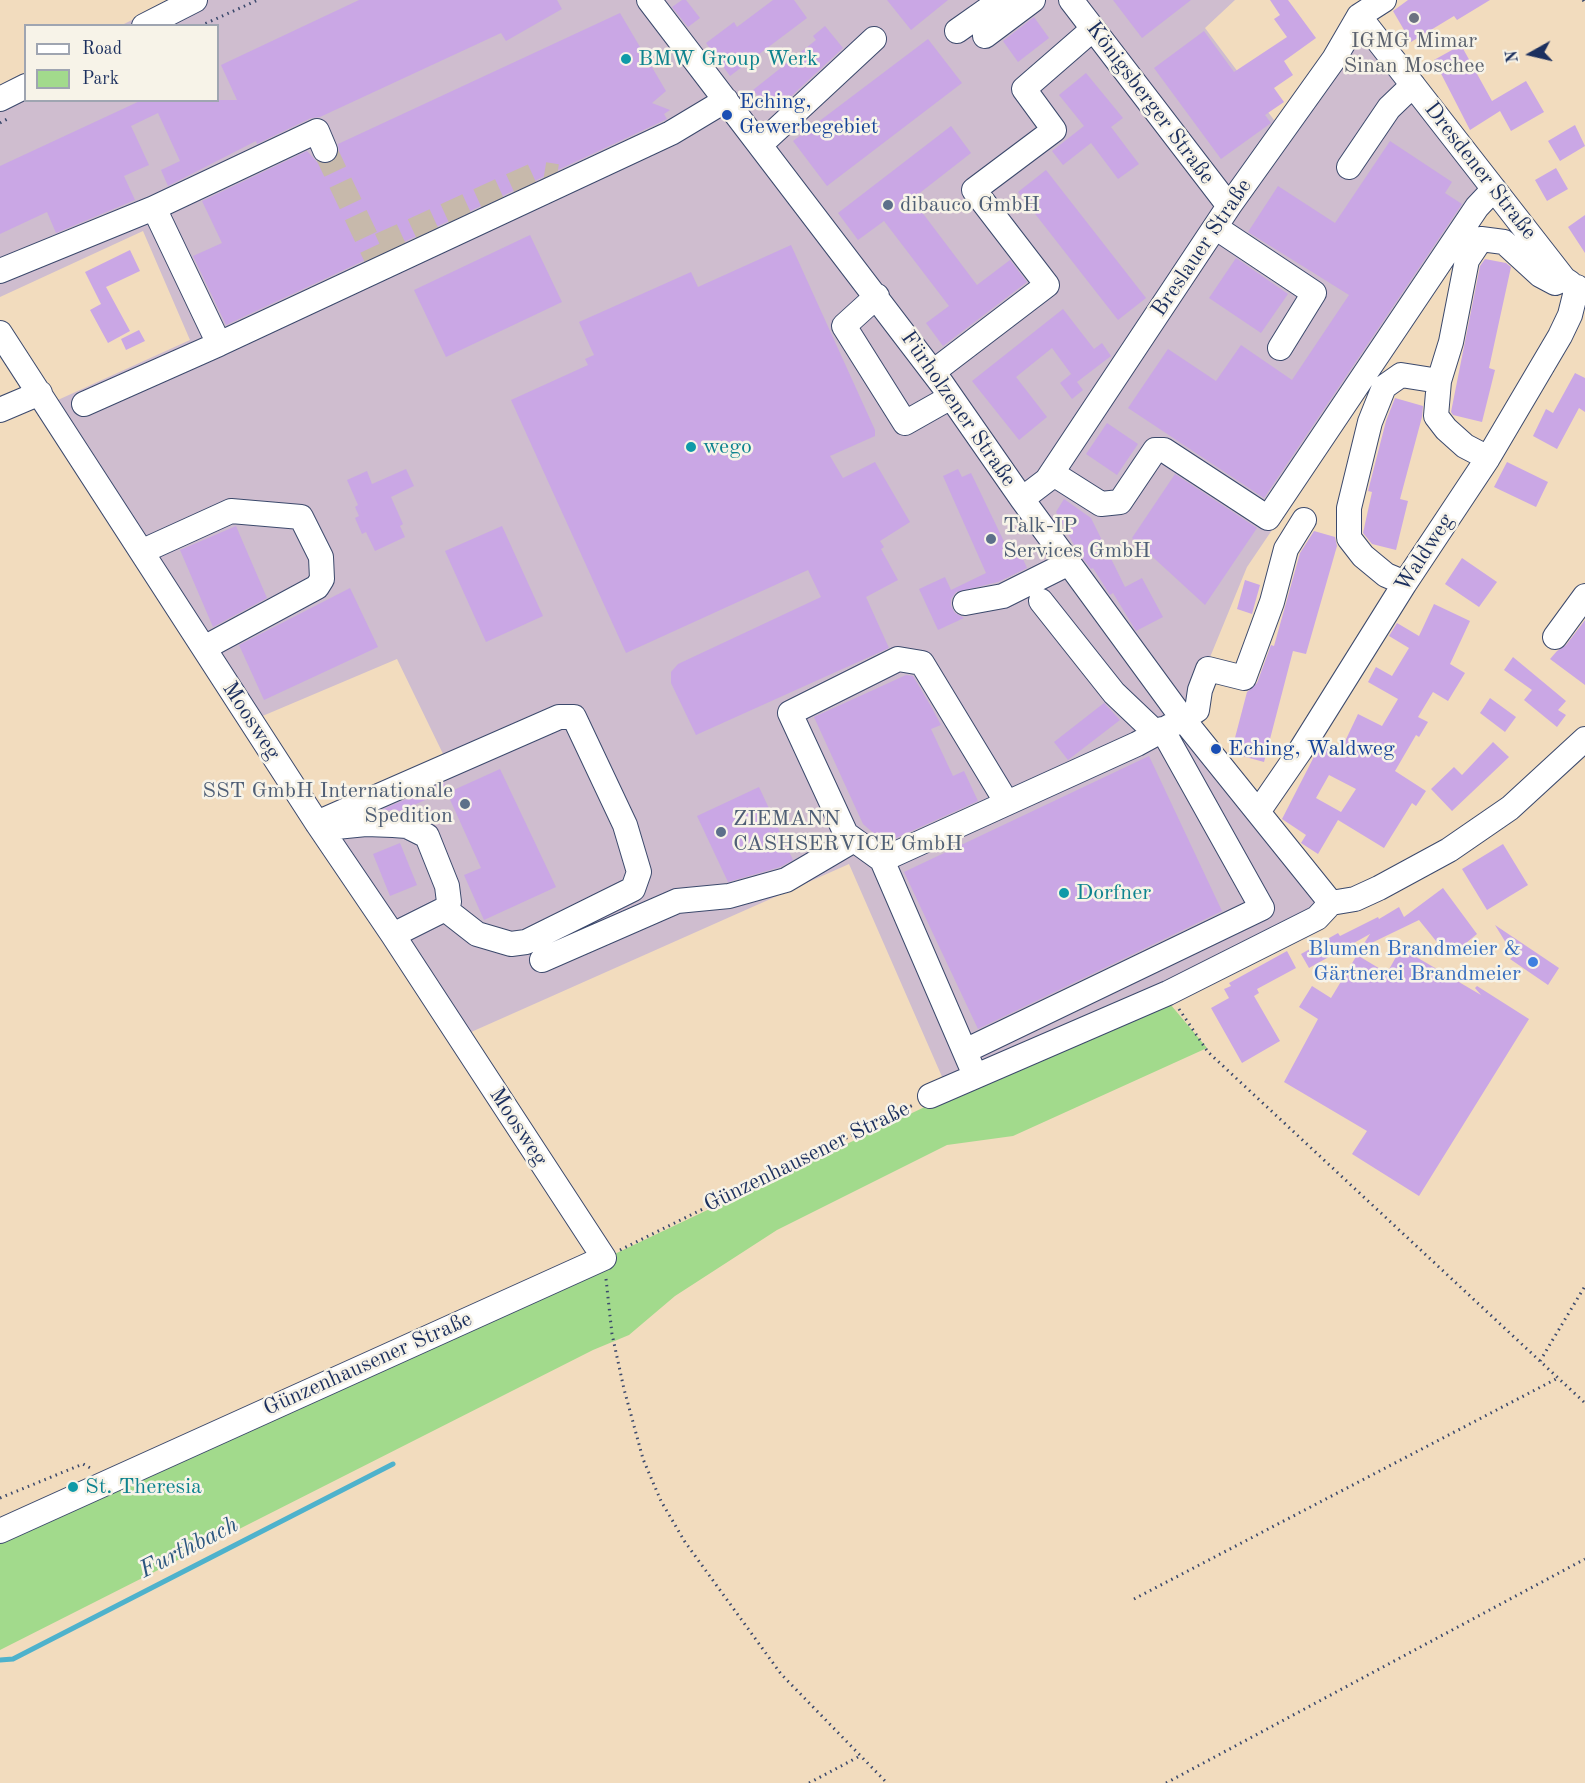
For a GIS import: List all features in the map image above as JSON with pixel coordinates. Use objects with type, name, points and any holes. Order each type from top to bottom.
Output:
[{"type":"street","points":[[148,24],[195,0]]},
{"type":"street","name":"Fürholzener Straße","points":[[650,0],[760,145],[806,220],[877,296],[1069,563],[1167,730],[1258,812],[1331,903]]},
{"type":"street","points":[[957,32],[1001,0]]},
{"type":"street","points":[[985,36],[1033,0]]},
{"type":"street","name":"Königsberger Straße","points":[[1071,0],[1229,206]]},
{"type":"street","name":"Breslauer Straße","points":[[1022,499],[1047,480],[1052,473],[1229,206],[1334,59],[1359,16],[1384,0]]},
{"type":"street","name":"Dresdener Straße","points":[[1359,16],[1494,189],[1577,289]]},
{"type":"street","points":[[933,372],[1047,285],[974,190],[1054,130],[1024,89],[1093,29]]},
{"type":"street","points":[[760,145],[874,39]]},
{"type":"street","points":[[1349,167],[1389,108],[1413,85]]},
{"type":"street","points":[[0,99],[24,87]]},
{"type":"street","points":[[84,404],[219,344],[379,264],[564,177],[671,134],[726,100]]},
{"type":"street","points":[[0,271],[154,207],[317,131],[326,150]]},
{"type":"street","points":[[1052,473],[1101,504],[1120,502],[1155,450],[1164,450],[1268,518],[1477,207],[1494,189]]},
{"type":"street","points":[[154,207],[219,344]]},
{"type":"street","points":[[1215,227],[1314,293],[1280,348]]},
{"type":"street","points":[[1488,458],[1459,440],[1446,429],[1437,416],[1439,381],[1451,342],[1467,260],[1481,239],[1504,242],[1540,275],[1555,283],[1577,289]]},
{"type":"street","name":"Waldweg","points":[[1258,812],[1300,751],[1405,583],[1488,458],[1560,336],[1570,315],[1577,289]]},
{"type":"street","points":[[877,296],[844,326],[905,423],[951,397]]},
{"type":"street","name":"Moosweg","points":[[0,333],[319,826],[604,1258]]},
{"type":"street","points":[[1405,583],[1386,575],[1363,556],[1348,537],[1349,508],[1370,422],[1384,387],[1401,375],[1439,381]]},
{"type":"street","points":[[0,410],[40,393]]},
{"type":"street","points":[[143,551],[231,511],[301,518],[321,557],[322,579],[317,587],[204,648]]},
{"type":"street","points":[[884,864],[1167,730],[1197,710],[1200,690],[1208,669],[1244,678],[1272,602],[1286,549],[1304,520]]},
{"type":"street","points":[[965,603],[1003,596],[1069,563]]},
{"type":"street","points":[[1555,637],[1585,596]]},
{"type":"street","points":[[965,1051],[1262,908],[1167,730],[1114,693],[1041,602]]},
{"type":"street","points":[[976,1076],[884,864],[846,834],[790,713],[898,659],[922,663],[1007,803]]},
{"type":"street","points":[[319,826],[554,719],[566,715],[574,717],[625,825],[639,872],[633,889],[526,942],[511,944],[477,934],[445,909]]},
{"type":"street","points":[[884,864],[1007,803],[1167,730]]},
{"type":"street","name":"Günzenhausener Straße","points":[[930,1096],[1168,993],[1317,918],[1331,903],[1355,899],[1449,850],[1510,808],[1585,739]]},
{"type":"street","points":[[319,826],[366,824],[407,826],[427,836],[447,886],[449,902],[445,909],[393,935]]},
{"type":"street","points":[[542,960],[677,902],[729,896],[786,880],[854,840]]},
{"type":"street","name":"Günzenhausener Straße","points":[[0,1531],[604,1258]]},
{"type":"path","points":[[204,24],[258,0]]},
{"type":"path","points":[[1168,993],[1208,1052],[1585,1403]]},
{"type":"path","name":"Günzenhausener Straße","points":[[604,1258],[930,1096]]},
{"type":"path","points":[[604,1258],[612,1334],[624,1389],[643,1459],[661,1501],[685,1542],[781,1674],[887,1783]]},
{"type":"path","points":[[1540,1361],[1585,1286]]},
{"type":"path","points":[[1134,1599],[1558,1378]]},
{"type":"path","points":[[0,1498],[83,1464],[111,1480]]},
{"type":"path","points":[[1166,1783],[1585,1559]]},
{"type":"path","points":[[809,1783],[860,1756]]},
{"type":"shaded area","points":[[172,0],[1235,0],[1205,28],[1277,124],[1359,25],[1495,200],[1247,567],[1181,728],[1331,903],[950,1095],[849,864],[451,1041],[309,821],[445,758],[397,659],[246,723],[38,409],[190,340],[143,231],[0,297],[0,88],[24,76],[24,102],[219,102],[219,24],[124,24]]},
{"type":"green space","points":[[1165,998],[1207,1048],[1013,1136],[947,1145],[777,1230],[675,1296],[629,1335],[593,1350],[0,1650],[0,1533],[602,1260],[950,1095]]},
{"type":"building","points":[[359,0],[557,0],[562,9],[506,41],[501,33],[320,117],[311,118],[257,144],[256,141],[168,186],[161,170],[180,161],[158,113],[131,126],[149,165],[124,176],[135,200],[56,233],[47,212],[0,234],[0,166],[138,102],[237,100],[221,65]]},
{"type":"building","points":[[686,0],[700,18],[688,27],[672,7]]},
{"type":"building","points":[[773,0],[794,0],[807,18],[730,76],[706,43],[734,22],[737,27]]},
{"type":"building","points":[[887,0],[948,0],[911,30]]},
{"type":"building","points":[[1113,0],[1191,0],[1142,38]]},
{"type":"building","points":[[1270,0],[1288,0],[1316,38],[1284,61],[1293,75],[1274,88],[1284,102],[1265,115],[1271,123],[1221,159],[1154,68],[1204,31],[1234,72],[1287,37],[1274,19],[1280,15]]},
{"type":"building","points":[[1408,0],[1490,0],[1457,20],[1454,16],[1411,42],[1393,11]]},
{"type":"building","points":[[620,13],[666,91],[652,103],[670,110],[664,114],[667,119],[226,325],[193,256],[222,243],[202,201],[307,151],[317,162],[331,163],[339,152],[338,144]]},
{"type":"building","points":[[1034,17],[1049,38],[1018,62],[1003,41]]},
{"type":"building","points":[[825,26],[843,48],[786,101],[784,99],[770,111],[753,90],[816,40],[813,36]]},
{"type":"building","points":[[928,39],[962,83],[827,186],[793,141]]},
{"type":"building","points":[[1461,45],[1492,101],[1526,81],[1544,112],[1511,131],[1500,111],[1470,130],[1434,60]]},
{"type":"building","points":[[1086,73],[1123,118],[1111,127],[1139,164],[1118,179],[1091,143],[1063,165],[1052,151],[1084,126],[1059,95]]},
{"type":"building","points":[[1575,125],[1585,146],[1560,161],[1548,141]]},
{"type":"building","points":[[951,126],[971,153],[912,199],[977,285],[1010,260],[1027,282],[943,346],[926,323],[949,306],[884,221],[858,240],[838,213]]},
{"type":"building","points":[[1390,141],[1452,182],[1445,193],[1462,204],[1264,498],[1128,408],[1168,349],[1216,381],[1241,345],[1292,380],[1349,295],[1248,232],[1278,186],[1335,223]]},
{"type":"building","points":[[1556,168],[1568,189],[1547,201],[1535,180]]},
{"type":"building","points":[[1046,170],[1146,298],[1118,320],[1018,192]]},
{"type":"building","points":[[1585,215],[1585,253],[1568,227]]},
{"type":"building","points":[[530,235],[562,302],[446,357],[414,290]]},
{"type":"building","name":"wego","points":[[791,245],[875,430],[875,436],[830,456],[843,478],[875,462],[910,522],[880,541],[884,547],[881,549],[898,580],[866,597],[889,648],[696,735],[671,683],[671,672],[678,664],[821,597],[808,570],[626,653],[511,400],[588,365],[585,359],[594,355],[579,322],[691,272],[698,287]]},
{"type":"building","points":[[130,250],[140,271],[106,287],[130,331],[108,343],[90,310],[101,304],[85,272]]},
{"type":"building","points":[[1236,258],[1288,294],[1261,333],[1209,298]]},
{"type":"building","points":[[1485,259],[1506,263],[1511,267],[1489,368],[1495,370],[1482,422],[1453,415],[1451,412],[1480,266]]},
{"type":"building","points":[[1063,309],[1094,349],[1102,343],[1111,356],[1077,382],[1052,348],[1016,377],[1047,417],[1019,440],[972,381]]},
{"type":"building","points":[[139,330],[145,341],[126,350],[121,339]]},
{"type":"building","points":[[1575,373],[1585,378],[1585,412],[1579,408],[1557,449],[1533,436],[1546,409],[1553,413]]},
{"type":"building","points":[[1071,374],[1083,390],[1072,399],[1060,383]]},
{"type":"building","points":[[1395,398],[1423,406],[1400,499],[1408,501],[1396,550],[1372,544],[1363,533],[1372,492],[1368,491],[1386,421]]},
{"type":"building","points":[[1107,423],[1138,444],[1117,475],[1086,454]]},
{"type":"building","points":[[1507,462],[1548,482],[1536,507],[1494,487]]},
{"type":"building","points":[[406,469],[414,486],[391,497],[403,524],[400,526],[405,537],[375,551],[366,532],[362,534],[355,518],[359,516],[355,507],[358,505],[347,480],[367,471],[372,484]]},
{"type":"building","points":[[958,469],[962,477],[971,473],[1010,554],[1019,550],[1027,568],[998,582],[956,592],[951,599],[951,606],[955,613],[964,618],[938,630],[919,589],[945,577],[951,590],[986,573],[943,476]]},
{"type":"building","points":[[1175,474],[1257,528],[1205,605],[1132,538]]},
{"type":"building","points":[[1064,499],[1091,518],[1125,587],[1142,578],[1163,617],[1136,631],[1113,593],[1110,595],[1093,568],[1091,569],[1078,552],[1056,512]]},
{"type":"building","points":[[236,526],[267,598],[213,627],[180,550]]},
{"type":"building","points":[[502,526],[543,616],[486,642],[445,551]]},
{"type":"building","points":[[1314,531],[1335,537],[1337,546],[1306,654],[1293,651],[1264,762],[1231,753],[1247,692],[1257,683],[1271,645],[1274,646],[1300,553]]},
{"type":"building","points":[[1462,558],[1497,582],[1479,607],[1445,584]]},
{"type":"building","points":[[1245,580],[1260,585],[1252,614],[1237,609]]},
{"type":"building","points":[[350,588],[378,647],[264,700],[239,645]]},
{"type":"building","points":[[1434,604],[1470,621],[1450,664],[1465,673],[1448,701],[1433,692],[1418,717],[1428,722],[1419,737],[1416,735],[1395,771],[1426,791],[1416,806],[1412,803],[1384,848],[1338,820],[1318,854],[1301,843],[1306,835],[1282,819],[1320,745],[1339,754],[1358,714],[1382,726],[1398,699],[1368,682],[1376,667],[1392,676],[1409,648],[1389,636],[1397,623],[1419,636]],"holes":[[[1329,775],[1356,789],[1341,812],[1316,798]]]},
{"type":"building","points":[[1585,620],[1585,685],[1550,659],[1566,645]]},
{"type":"building","points":[[1513,657],[1566,701],[1558,710],[1566,715],[1557,727],[1524,700],[1532,690],[1504,670]]},
{"type":"building","points":[[906,675],[913,676],[941,725],[931,729],[953,776],[964,771],[978,801],[885,843],[863,824],[814,717]]},
{"type":"building","points":[[1490,698],[1516,717],[1505,732],[1480,713]]},
{"type":"building","points":[[1104,703],[1120,720],[1068,760],[1054,742]]},
{"type":"building","points":[[1493,742],[1509,757],[1452,811],[1431,789],[1454,767],[1462,775]]},
{"type":"building","name":"Dorfner","points":[[1149,756],[1222,911],[978,1029],[904,872]]},
{"type":"building","points":[[500,769],[556,887],[484,920],[464,875],[481,868],[447,793]]},
{"type":"building","points":[[444,783],[447,790],[401,811],[381,810]]},
{"type":"building","points":[[759,787],[793,860],[780,867],[728,882],[697,816]]},
{"type":"building","points":[[400,843],[417,885],[390,896],[373,854]]},
{"type":"building","points":[[1503,844],[1528,885],[1487,910],[1462,869]]},
{"type":"building","points":[[1443,888],[1477,934],[1449,957],[1419,920],[1361,948],[1370,934],[1309,968],[1301,954],[1338,933],[1340,936],[1378,917],[1379,919],[1399,907],[1404,917]]},
{"type":"building","points":[[1495,925],[1559,968],[1548,985],[1510,959],[1514,956]]},
{"type":"building","points":[[1401,948],[1481,995],[1475,988],[1477,986],[1529,1019],[1419,1196],[1352,1154],[1367,1131],[1284,1082],[1318,1019],[1299,1007],[1312,986],[1331,998],[1357,955],[1387,973]]},
{"type":"building","points":[[1287,951],[1296,968],[1257,989],[1259,993],[1254,996],[1280,1041],[1242,1063],[1211,1008],[1229,998],[1224,989],[1231,986],[1229,983]]},
{"type":"waterway","name":"Furthbach","points":[[0,1660],[13,1659],[393,1464]]},
{"type":"tunnel","points":[[325,150],[377,260]]},
{"type":"tunnel","points":[[380,245],[538,173],[557,176]]},
{"type":"place","name":"IGMG Mimar Sinan Moschee","points":[[1414,18]]},
{"type":"place","name":"BMW Group Werk","points":[[626,59]]},
{"type":"place","name":"Eching, Gewerbegebiet","points":[[727,115]]},
{"type":"place","name":"dibauco GmbH","points":[[888,205]]},
{"type":"place","name":"wego","points":[[691,447]]},
{"type":"place","name":"Talk-IP Services GmbH","points":[[991,539]]},
{"type":"place","name":"Eching, Waldweg","points":[[1216,749]]},
{"type":"place","name":"SST GmbH Internationale Spedition","points":[[465,804]]},
{"type":"place","name":"ZIEMANN CASHSERVICE GmbH","points":[[721,832]]},
{"type":"place","name":"Dorfner","points":[[1064,893]]},
{"type":"place","name":"Blumen Brandmeier & Gärtnerei Brandmeier","points":[[1533,962]]},
{"type":"place","name":"St. Theresia","points":[[73,1487]]}]
